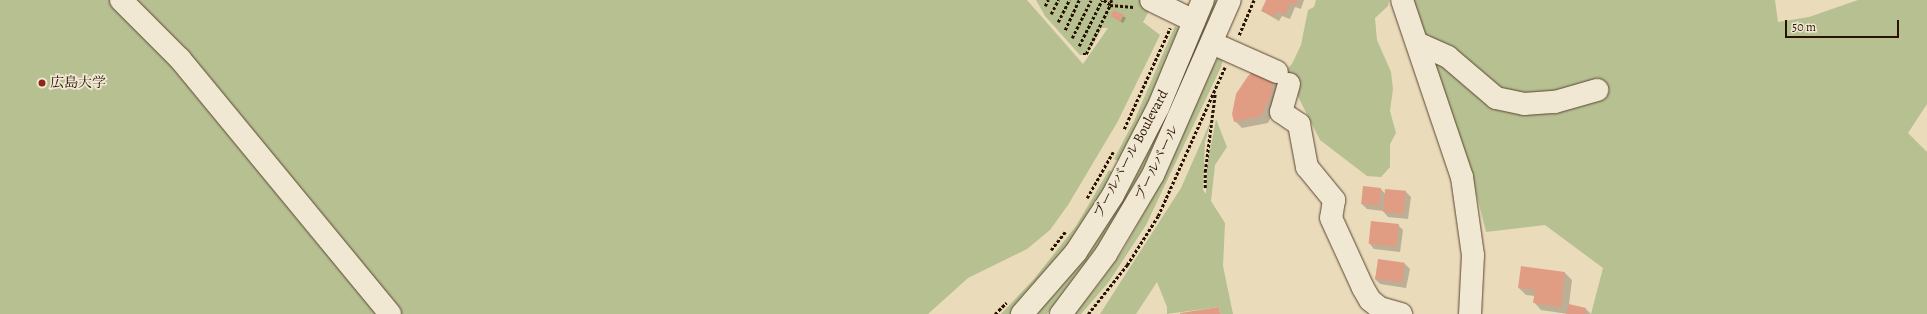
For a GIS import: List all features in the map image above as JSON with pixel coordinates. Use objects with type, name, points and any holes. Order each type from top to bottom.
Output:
[{"type":"street","points":[[121,0],[180,59],[390,314]]},
{"type":"street","name":"ブールバール Boulevard","points":[[1017,306],[1076,252],[1113,195],[1158,108],[1185,17],[1203,0]]},
{"type":"street","name":"ブールバール","points":[[1061,314],[1106,254],[1153,175],[1230,0]]},
{"type":"street","points":[[1402,0],[1462,177],[1473,255],[1470,314]]},
{"type":"street","points":[[1143,3],[1185,17]]},
{"type":"street","points":[[1212,43],[1283,78],[1281,112],[1299,124],[1307,167],[1334,200],[1331,218],[1363,288],[1370,300],[1380,308],[1402,314]]},
{"type":"street","points":[[1417,43],[1448,57],[1496,98],[1524,104],[1555,102],[1597,90]]},
{"type":"path","points":[[1045,6],[1048,0]]},
{"type":"path","points":[[1051,14],[1058,0]]},
{"type":"path","points":[[1058,22],[1069,0]]},
{"type":"path","points":[[1065,30],[1079,0]]},
{"type":"path","points":[[1072,38],[1091,0]]},
{"type":"path","points":[[1080,46],[1102,0],[1110,5],[1143,3]]},
{"type":"path","points":[[1084,54],[1086,54],[1112,0]]},
{"type":"path","points":[[1232,52],[1254,0]]},
{"type":"path","points":[[1121,137],[1185,17]]},
{"type":"path","points":[[1205,188],[1204,172],[1215,92]]},
{"type":"path","points":[[1085,202],[1114,150]]},
{"type":"path","points":[[1046,256],[1067,230]]},
{"type":"path","points":[[995,314],[1017,306]]},
{"type":"green space","points":[[0,0],[1027,0],[1083,64],[1108,28],[1102,28],[1087,55],[1080,55],[1045,16],[1036,0],[1155,0],[1143,22],[1160,35],[1118,121],[1068,205],[1050,230],[1027,249],[968,278],[928,314],[0,314]]},
{"type":"green space","points":[[1215,0],[1223,0],[1172,115],[1116,222],[1047,314],[1035,314],[1056,293],[1091,244]]},
{"type":"green space","points":[[1316,0],[1389,0],[1388,6],[1375,18],[1377,40],[1391,72],[1393,89],[1390,111],[1396,133],[1390,144],[1390,167],[1381,177],[1367,176],[1320,140],[1285,71],[1292,64],[1301,45],[1308,10],[1314,7]]},
{"type":"green space","points":[[1409,0],[1775,0],[1778,22],[1809,17],[1858,0],[1927,0],[1927,104],[1908,133],[1927,152],[1927,314],[1591,314],[1603,268],[1545,225],[1486,232],[1468,160]]},
{"type":"green space","points":[[1175,26],[1181,30],[1121,162],[1114,159],[1134,121]]},
{"type":"green space","points":[[1218,58],[1223,59],[1221,67],[1146,225],[1108,283],[1081,314],[1073,314],[1095,289],[1123,250],[1158,188],[1179,145],[1202,85]]},
{"type":"green space","points":[[1212,118],[1205,142],[1203,190],[1206,194],[1207,166],[1216,119],[1227,147],[1215,165],[1211,201],[1225,223],[1223,266],[1233,314],[1220,314],[1219,307],[1167,314],[1167,307],[1157,282],[1136,314],[1100,314],[1181,188]]},
{"type":"green space","points":[[1109,170],[1114,173],[1095,208],[1042,281],[1011,314],[1001,314],[1034,279],[1076,226]]},
{"type":"building","points":[[1266,0],[1298,0],[1296,5],[1290,3],[1285,15],[1277,11],[1274,17],[1261,11]]},
{"type":"building","points":[[1114,10],[1124,15],[1121,21],[1111,16]]},
{"type":"building","points":[[1255,70],[1273,79],[1272,94],[1261,116],[1234,122],[1232,114],[1236,94],[1248,76]]},
{"type":"building","points":[[1363,186],[1381,188],[1379,206],[1361,204]]},
{"type":"building","points":[[1385,189],[1406,191],[1404,214],[1383,212]]},
{"type":"building","points":[[1371,221],[1399,224],[1396,247],[1369,244]]},
{"type":"building","points":[[1378,259],[1405,263],[1402,283],[1375,279]]},
{"type":"building","points":[[1521,266],[1565,272],[1561,307],[1533,303],[1535,290],[1518,288]]},
{"type":"building","points":[[1569,304],[1586,308],[1585,314],[1566,314]]},
{"type":"building","points":[[1219,307],[1220,314],[1180,314],[1180,313]]},
{"type":"place","name":"広島大学","points":[[42,83]]}]
